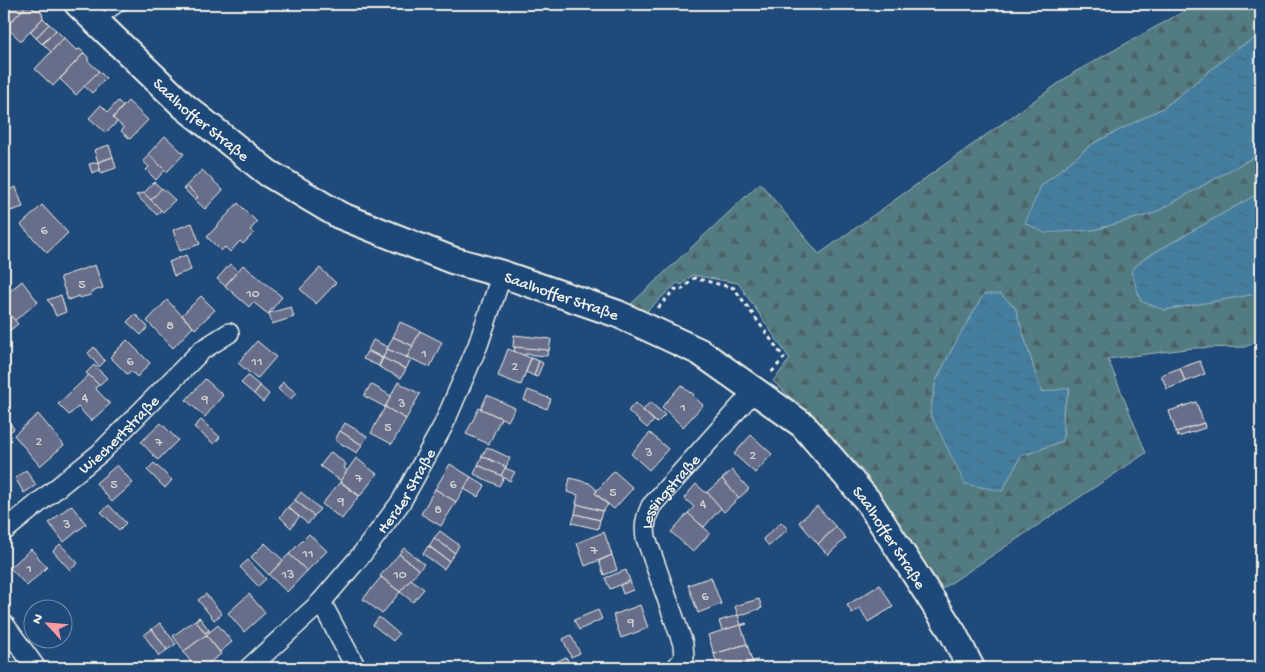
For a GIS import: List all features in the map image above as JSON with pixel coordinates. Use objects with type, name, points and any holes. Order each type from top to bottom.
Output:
[{"type":"street","name":"Saalhoffer Straße","points":[[78,4],[184,106],[268,173],[339,215],[452,260],[502,274],[618,314],[700,352],[803,424],[868,501],[953,633],[971,668]]},
{"type":"street","name":"Herder Straße","points":[[249,668],[321,602],[362,554],[401,502],[443,426],[478,345],[502,274]]},
{"type":"street","name":"Wiechertstraße","points":[[4,530],[100,453],[202,350],[229,333]]},
{"type":"street","name":"Lessingstraße","points":[[676,668],[684,658],[684,644],[646,538],[645,519],[651,506],[755,390]]},
{"type":"street","points":[[321,602],[356,668]]},
{"type":"street","points":[[4,624],[36,668]]},
{"type":"lane","points":[[97,23],[123,4]]},
{"type":"path","points":[[643,326],[675,289],[680,291],[694,278],[734,288],[784,358],[755,390]]},
{"type":"green space","points":[[1197,4],[1261,4],[1261,35],[1238,48],[1165,107],[1092,144],[1041,186],[1093,230],[1154,213],[1261,153],[1261,192],[1145,258],[1131,271],[1164,310],[1261,293],[1261,340],[1245,347],[1194,348],[1108,359],[1146,453],[942,589],[900,530],[866,474],[820,425],[773,381],[790,359],[738,283],[692,275],[682,285],[677,283],[646,312],[629,306],[760,183],[819,254],[1073,73]],"holes":[[[1015,307],[1041,392],[1070,389],[1063,410],[1063,441],[1021,456],[1002,491],[930,413],[936,381],[954,345]]]},
{"type":"water","points":[[1261,35],[1261,153],[1154,213],[1093,230],[1045,233],[1025,223],[1041,186],[1092,144],[1165,107],[1238,48]]},
{"type":"water","points":[[1261,192],[1261,293],[1164,310],[1141,301],[1131,271],[1145,258]]},
{"type":"water","points":[[984,294],[1000,294],[1015,307],[1041,392],[1070,388],[1063,410],[1063,441],[1021,456],[1002,491],[965,484],[930,413],[936,381],[954,345]]},
{"type":"building","points":[[4,4],[28,4],[6,27],[4,25]]},
{"type":"building","points":[[28,4],[35,10],[39,10],[43,18],[21,41],[6,27]]},
{"type":"building","points":[[43,18],[49,24],[36,38],[30,32]]},
{"type":"building","points":[[49,24],[56,30],[42,44],[36,38]]},
{"type":"building","points":[[56,30],[64,38],[51,52],[43,44]]},
{"type":"building","points":[[64,38],[76,50],[80,49],[84,53],[53,86],[35,69]]},
{"type":"building","points":[[84,53],[88,57],[88,61],[99,71],[76,95],[60,79]]},
{"type":"building","points":[[99,71],[106,78],[92,93],[84,86]]},
{"type":"building","points":[[118,101],[123,106],[113,118],[117,122],[106,133],[89,118],[101,105],[108,112]]},
{"type":"building","points":[[128,101],[148,120],[130,139],[121,131],[124,128],[113,118]]},
{"type":"building","points":[[165,136],[184,154],[167,172],[148,154]]},
{"type":"building","points":[[109,145],[113,157],[98,162],[94,150]]},
{"type":"building","points":[[149,155],[165,170],[156,180],[146,170],[149,167],[143,161]]},
{"type":"building","points":[[113,157],[116,168],[101,173],[98,162]]},
{"type":"building","points":[[98,162],[100,170],[92,173],[89,164]]},
{"type":"building","points":[[202,170],[223,190],[205,209],[195,200],[198,197],[188,187],[183,189]]},
{"type":"building","points":[[154,182],[162,189],[151,200],[144,193]]},
{"type":"building","points":[[16,187],[23,207],[4,213],[4,192]]},
{"type":"building","points":[[188,187],[198,197],[195,200],[185,190]]},
{"type":"building","points":[[162,188],[175,200],[163,212],[151,200]]},
{"type":"building","points":[[144,193],[161,210],[157,215],[136,195]]},
{"type":"building","points":[[238,203],[257,222],[250,230],[254,233],[243,244],[240,241],[230,252],[225,247],[221,251],[207,237]]},
{"type":"building","points":[[42,205],[68,233],[47,253],[21,225]]},
{"type":"building","points":[[192,223],[200,244],[180,251],[173,230]]},
{"type":"building","points":[[186,255],[191,270],[174,276],[169,262]]},
{"type":"building","points":[[230,264],[238,271],[225,286],[217,279]]},
{"type":"building","points":[[95,265],[103,288],[91,292],[91,295],[79,298],[79,296],[68,300],[60,277]]},
{"type":"building","points":[[243,265],[282,297],[268,314],[253,302],[249,307],[225,286]]},
{"type":"building","points":[[320,268],[336,283],[316,304],[300,289]]},
{"type":"building","points":[[22,281],[38,302],[14,321],[4,308],[4,296]]},
{"type":"building","points":[[61,295],[66,312],[56,316],[51,304],[47,300]]},
{"type":"building","points":[[201,296],[215,310],[195,329],[182,315]]},
{"type":"building","points":[[167,300],[193,327],[173,348],[147,321]]},
{"type":"building","points":[[291,307],[294,317],[272,324],[269,313]]},
{"type":"building","points":[[4,308],[18,324],[9,331],[4,323]]},
{"type":"building","points":[[135,314],[148,327],[141,335],[127,322]]},
{"type":"building","points":[[400,322],[420,331],[413,346],[393,337]]},
{"type":"building","points":[[420,331],[442,342],[430,367],[407,357]]},
{"type":"building","points":[[514,335],[551,339],[549,351],[513,347]]},
{"type":"building","points":[[393,337],[413,346],[407,357],[387,349]]},
{"type":"building","points":[[127,340],[150,363],[137,377],[131,371],[127,374],[110,357]]},
{"type":"building","points":[[373,340],[388,347],[383,358],[368,350]]},
{"type":"building","points":[[257,341],[276,357],[257,379],[238,363]]},
{"type":"building","points":[[94,347],[105,361],[99,367],[88,353]]},
{"type":"building","points":[[515,347],[548,350],[547,356],[525,354],[525,356],[514,352]]},
{"type":"building","points":[[387,349],[411,359],[406,369],[383,358]]},
{"type":"building","points":[[508,349],[531,358],[521,385],[498,376]]},
{"type":"building","points":[[367,351],[382,358],[379,366],[363,359]]},
{"type":"building","points":[[383,358],[406,369],[401,378],[379,367]]},
{"type":"building","points":[[531,358],[539,361],[534,376],[526,372]]},
{"type":"building","points":[[539,361],[543,363],[537,377],[534,376]]},
{"type":"building","points":[[1200,361],[1205,374],[1185,382],[1180,368]]},
{"type":"building","points":[[94,365],[107,378],[99,385],[86,373]]},
{"type":"building","points":[[1180,368],[1185,382],[1167,389],[1161,375]]},
{"type":"building","points":[[89,375],[99,385],[95,388],[110,404],[91,421],[78,407],[69,415],[58,404]]},
{"type":"building","points":[[248,376],[260,386],[254,394],[241,383]]},
{"type":"building","points":[[205,379],[223,395],[205,417],[186,400]]},
{"type":"building","points":[[283,382],[296,393],[290,400],[278,389]]},
{"type":"building","points":[[398,382],[420,394],[406,419],[385,407]]},
{"type":"building","points":[[371,384],[391,396],[385,407],[364,396]]},
{"type":"building","points":[[681,385],[691,392],[703,405],[683,427],[662,407]]},
{"type":"building","points":[[260,386],[269,394],[263,402],[254,394]]},
{"type":"building","points":[[528,390],[551,399],[547,409],[524,400]]},
{"type":"building","points":[[487,395],[515,408],[508,421],[481,409]]},
{"type":"building","points":[[650,402],[665,415],[657,423],[643,410]]},
{"type":"building","points":[[1196,402],[1204,423],[1176,432],[1169,411]]},
{"type":"building","points":[[635,403],[654,421],[647,428],[628,411]]},
{"type":"building","points":[[385,407],[406,419],[392,444],[371,433]]},
{"type":"building","points":[[479,408],[501,418],[489,444],[466,434]]},
{"type":"building","points":[[4,414],[14,429],[4,436]]},
{"type":"building","points":[[38,414],[64,445],[40,466],[14,435]]},
{"type":"building","points":[[201,420],[220,437],[214,444],[194,427]]},
{"type":"building","points":[[161,423],[178,440],[158,460],[141,442]]},
{"type":"building","points":[[345,423],[367,436],[362,445],[340,431]]},
{"type":"building","points":[[1204,423],[1205,428],[1178,437],[1176,432]]},
{"type":"building","points":[[340,431],[362,445],[357,453],[335,440]]},
{"type":"building","points":[[650,433],[668,449],[649,470],[631,454]]},
{"type":"building","points":[[751,435],[772,454],[755,473],[734,454]]},
{"type":"building","points":[[487,447],[510,458],[506,467],[482,456]]},
{"type":"building","points":[[331,452],[346,464],[344,468],[348,471],[341,481],[320,466]]},
{"type":"building","points":[[482,456],[506,467],[501,476],[478,465]]},
{"type":"building","points":[[356,458],[377,474],[360,496],[340,481]]},
{"type":"building","points":[[154,463],[172,480],[165,488],[147,470]]},
{"type":"building","points":[[450,464],[471,477],[456,502],[435,489]]},
{"type":"building","points":[[117,465],[133,483],[112,502],[96,483]]},
{"type":"building","points":[[478,465],[504,477],[499,486],[474,474]]},
{"type":"building","points":[[505,468],[515,472],[510,481],[501,476]]},
{"type":"building","points":[[26,470],[36,485],[24,493],[15,478]]},
{"type":"building","points":[[732,470],[749,489],[739,498],[722,479]]},
{"type":"building","points":[[614,471],[633,488],[614,509],[595,493]]},
{"type":"building","points":[[471,477],[485,486],[478,497],[464,489]]},
{"type":"building","points":[[570,478],[589,483],[597,490],[595,493],[608,505],[603,511],[576,504],[578,495],[567,492]]},
{"type":"building","points":[[722,479],[739,498],[724,512],[707,492]]},
{"type":"building","points":[[340,482],[359,496],[342,519],[322,504]]},
{"type":"building","points":[[696,484],[707,492],[721,508],[704,527],[689,515],[688,513],[694,507],[684,498]]},
{"type":"building","points":[[435,489],[456,502],[441,526],[421,514]]},
{"type":"building","points":[[301,492],[320,509],[314,516],[295,500]]},
{"type":"building","points":[[295,500],[314,516],[308,524],[288,507]]},
{"type":"building","points":[[577,504],[602,511],[600,520],[575,514]]},
{"type":"building","points":[[71,505],[86,524],[64,542],[49,523]]},
{"type":"building","points":[[109,505],[126,523],[119,530],[101,512]]},
{"type":"building","points":[[817,506],[836,527],[818,544],[799,522]]},
{"type":"building","points":[[288,507],[299,517],[291,528],[280,517]]},
{"type":"building","points":[[688,513],[710,533],[693,552],[671,532]]},
{"type":"building","points":[[575,514],[600,520],[598,529],[572,523]]},
{"type":"building","points":[[781,522],[788,529],[769,546],[763,539]]},
{"type":"building","points":[[836,527],[846,538],[828,555],[818,544]]},
{"type":"building","points":[[440,531],[459,545],[455,553],[434,538]]},
{"type":"building","points":[[604,532],[612,555],[585,566],[577,543]]},
{"type":"building","points":[[309,534],[327,551],[307,571],[289,554]]},
{"type":"building","points":[[434,538],[455,553],[449,561],[429,546]]},
{"type":"building","points":[[265,543],[283,560],[289,554],[269,575],[251,557]]},
{"type":"building","points":[[60,544],[78,563],[70,570],[53,551]]},
{"type":"building","points":[[428,546],[449,561],[444,569],[423,554]]},
{"type":"building","points":[[404,548],[424,564],[419,570],[399,554]]},
{"type":"building","points":[[31,549],[47,567],[27,586],[10,568]]},
{"type":"building","points":[[289,554],[307,571],[287,592],[269,575]]},
{"type":"building","points":[[399,554],[419,570],[400,592],[380,576]]},
{"type":"building","points":[[612,555],[617,570],[604,575],[599,561]]},
{"type":"building","points":[[248,560],[266,579],[258,586],[240,567]]},
{"type":"building","points":[[626,570],[630,581],[610,589],[605,578]]},
{"type":"building","points":[[381,577],[400,592],[382,614],[363,599]]},
{"type":"building","points":[[711,577],[721,604],[698,613],[688,585]]},
{"type":"building","points":[[411,579],[424,589],[413,602],[400,592]]},
{"type":"building","points":[[630,581],[633,590],[623,594],[620,585]]},
{"type":"building","points":[[880,585],[893,607],[868,622],[860,608],[852,613],[847,605]]},
{"type":"building","points":[[206,594],[222,614],[214,620],[198,600]]},
{"type":"building","points":[[249,594],[265,613],[244,632],[228,613]]},
{"type":"building","points":[[759,599],[762,608],[738,616],[735,606]]},
{"type":"building","points":[[640,605],[648,628],[621,638],[613,615]]},
{"type":"building","points":[[598,610],[602,619],[579,630],[574,620]]},
{"type":"building","points":[[738,615],[741,625],[722,631],[719,621]]},
{"type":"building","points":[[199,617],[196,621],[205,633],[209,630],[210,632],[184,651],[173,636]]},
{"type":"building","points":[[379,617],[399,634],[393,641],[373,625]]},
{"type":"building","points":[[200,618],[209,630],[205,633],[196,621]]},
{"type":"building","points":[[160,623],[176,644],[167,650],[152,629]]},
{"type":"building","points":[[746,623],[741,626],[747,644],[714,654],[708,635]]},
{"type":"building","points":[[218,625],[232,642],[220,652],[206,635]]},
{"type":"building","points":[[152,629],[167,650],[159,656],[144,635]]},
{"type":"building","points":[[206,635],[221,654],[202,668],[196,668],[183,652]]},
{"type":"building","points":[[571,635],[580,653],[571,657],[563,639]]},
{"type":"building","points":[[747,644],[752,661],[758,660],[732,668],[718,668],[714,654]]},
{"type":"building","points":[[566,657],[572,668],[544,668]]},
{"type":"building","points":[[752,662],[754,668],[733,668]]}]
